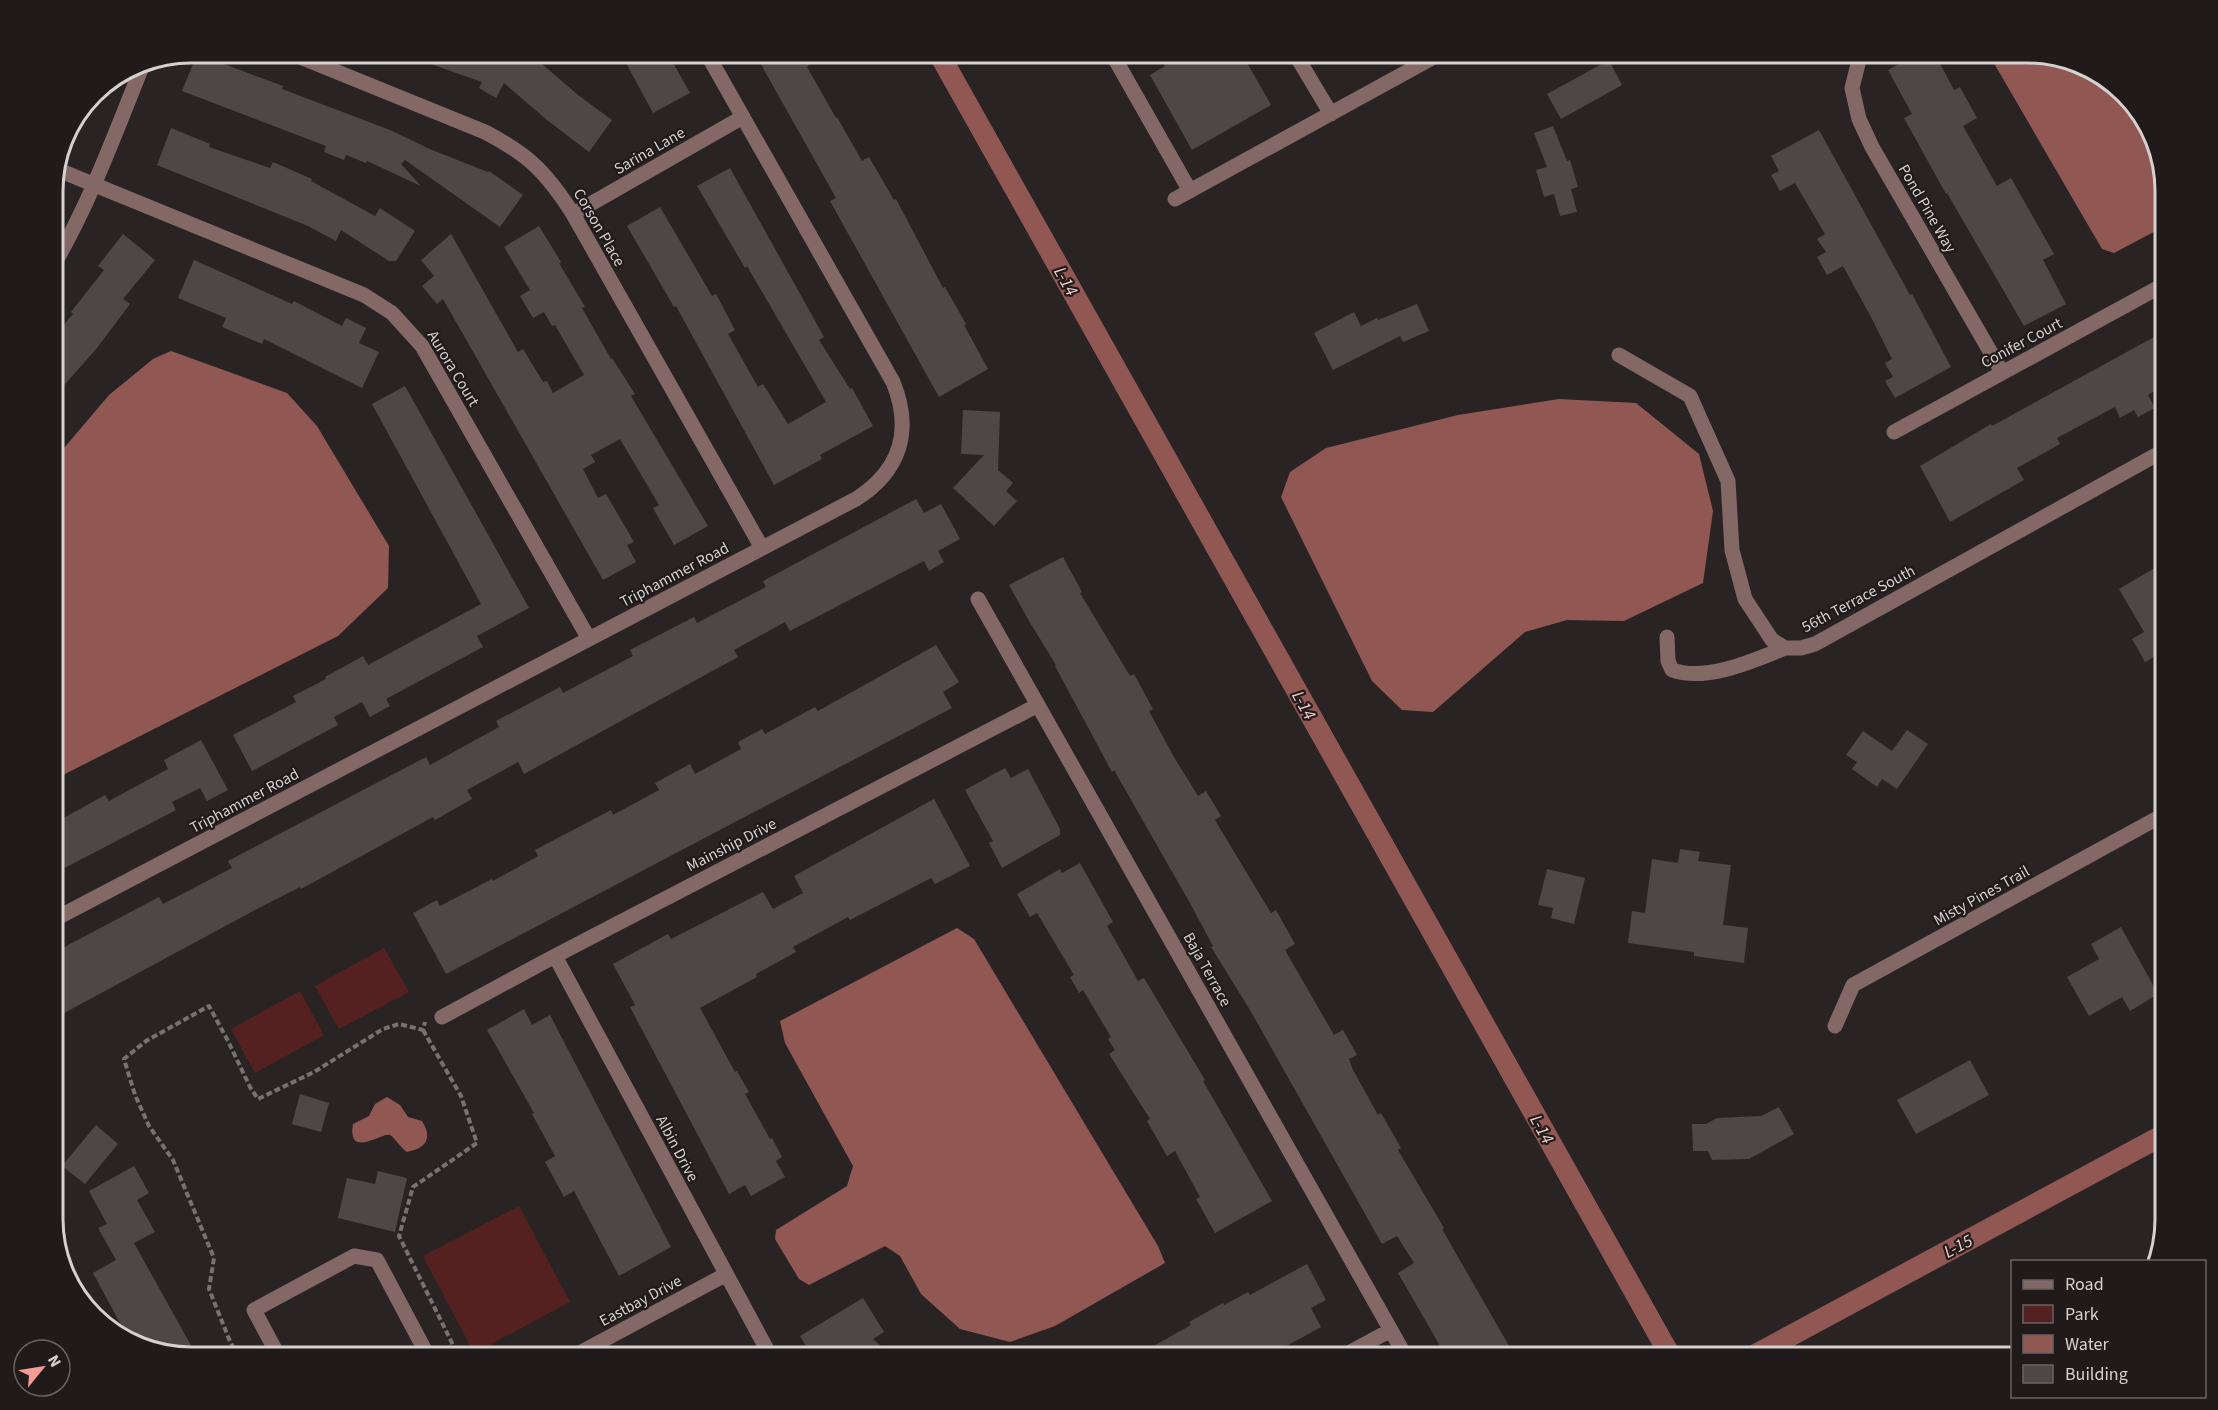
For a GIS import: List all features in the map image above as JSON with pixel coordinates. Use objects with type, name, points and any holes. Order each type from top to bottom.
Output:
[{"type":"street","name":"Corson Place","points":[[315,63],[485,132],[513,146],[535,163],[553,183],[573,213],[762,548]]},
{"type":"street","name":"Triphammer Road","points":[[63,915],[856,499],[880,481],[896,456],[902,434],[902,411],[893,382],[712,63]]},
{"type":"street","points":[[1117,63],[1190,191]]},
{"type":"street","points":[[1301,63],[1331,114]]},
{"type":"street","points":[[1175,199],[1423,63]]},
{"type":"street","name":"Pond Pine Way","points":[[1858,63],[1852,88],[1859,119],[1872,147],[2002,372]]},
{"type":"street","points":[[63,249],[94,185],[139,74]]},
{"type":"street","name":"Sarina Lane","points":[[573,213],[742,117]]},
{"type":"street","name":"Aurora Court","points":[[64,173],[364,295],[397,318],[422,346],[589,639]]},
{"type":"street","name":"Conifer Court","points":[[1894,432],[2155,290]]},
{"type":"street","points":[[1619,355],[1690,396],[1728,481],[1732,550],[1745,599],[1772,640],[1785,648]]},
{"type":"street","name":"56th Terrace South","points":[[1666,638],[1668,661],[1672,670],[1682,674],[1732,668],[1785,648],[1802,648],[1815,644],[2155,456]]},
{"type":"street","name":"Baja Terrace","points":[[978,599],[1400,1347]]},
{"type":"street","name":"Mainship Drive","points":[[442,1017],[1038,705]]},
{"type":"street","name":"Misty Pines Trail","points":[[1835,1026],[1853,985],[2155,820]]},
{"type":"street","name":"Albin Drive","points":[[555,956],[765,1347]]},
{"type":"street","points":[[273,1347],[254,1310],[354,1256],[377,1260],[423,1347]]},
{"type":"street","name":"Eastbay Drive","points":[[592,1347],[725,1275]]},
{"type":"street","points":[[1361,1347],[1391,1330]]},
{"type":"path","points":[[233,1347],[209,1289],[214,1258],[173,1160],[149,1126],[123,1059],[146,1041],[209,1006],[258,1099],[314,1072],[383,1029],[399,1023],[423,1030]]},
{"type":"path","points":[[425,1020],[423,1030],[461,1095],[477,1143],[413,1187],[399,1236],[454,1347]]},
{"type":"green space","points":[[384,948],[409,992],[339,1029],[315,986]]},
{"type":"green space","points":[[300,991],[324,1035],[255,1073],[231,1029]]},
{"type":"green space","points":[[519,1206],[570,1302],[485,1347],[471,1347],[423,1256]]},
{"type":"water","points":[[1994,63],[2052,65],[2083,76],[2111,95],[2138,127],[2151,158],[2154,175],[2155,231],[2114,253],[2102,249]]},
{"type":"water","points":[[171,351],[287,393],[317,426],[389,546],[388,588],[338,636],[63,775],[63,449],[109,395],[153,359]]},
{"type":"water","points":[[1559,399],[1636,403],[1699,454],[1713,511],[1703,583],[1624,621],[1567,620],[1525,632],[1433,712],[1402,710],[1372,681],[1281,497],[1290,472],[1326,448],[1458,415]]},
{"type":"water","points":[[957,928],[974,939],[1158,1246],[1165,1263],[1055,1326],[1010,1342],[960,1329],[921,1294],[900,1256],[885,1246],[809,1285],[799,1279],[775,1239],[776,1230],[847,1186],[853,1166],[785,1043],[780,1021]]},
{"type":"water","points":[[387,1097],[400,1105],[408,1117],[422,1121],[427,1138],[419,1148],[407,1152],[390,1135],[360,1143],[355,1140],[353,1124],[369,1116],[375,1104]]},
{"type":"building","points":[[193,63],[221,63],[390,130],[432,150],[489,171],[523,195],[500,227],[405,160],[401,164],[421,186],[367,161],[366,163],[346,155],[344,160],[324,152],[326,146],[182,91]]},
{"type":"building","points":[[428,63],[541,63],[612,120],[589,152],[504,83],[496,98],[479,88],[482,82]]},
{"type":"building","points":[[626,63],[673,63],[690,93],[653,113]]},
{"type":"building","points":[[760,63],[810,63],[807,67],[862,161],[869,157],[894,200],[896,199],[943,288],[945,287],[966,324],[964,325],[988,369],[939,397],[830,201],[836,198]]},
{"type":"building","points":[[1163,63],[1247,63],[1271,105],[1192,150],[1150,75],[1165,66]]},
{"type":"building","points":[[1604,63],[1611,63],[1622,85],[1561,119],[1547,94]]},
{"type":"building","points":[[1900,63],[1940,63],[1954,90],[1960,87],[1977,118],[1963,126],[1997,186],[2011,178],[2054,254],[2043,260],[2066,304],[2024,326],[1904,118],[1912,114],[1888,70]]},
{"type":"building","points":[[1553,126],[1567,161],[1570,160],[1578,187],[1571,189],[1577,212],[1560,216],[1554,194],[1544,197],[1536,170],[1547,167],[1534,133]]},
{"type":"building","points":[[171,128],[210,144],[209,147],[270,168],[273,162],[312,179],[311,181],[375,216],[380,208],[415,231],[396,261],[389,261],[341,230],[336,241],[308,226],[157,165]]},
{"type":"building","points":[[1819,130],[1951,367],[1895,398],[1885,381],[1893,377],[1885,363],[1892,359],[1843,266],[1827,275],[1817,257],[1826,252],[1817,239],[1825,234],[1795,183],[1780,191],[1771,175],[1779,171],[1771,156]]},
{"type":"building","points":[[730,168],[824,337],[819,340],[850,389],[852,388],[873,426],[820,455],[822,459],[774,485],[676,306],[674,307],[627,226],[660,207],[712,296],[716,294],[735,330],[728,334],[758,387],[763,384],[788,424],[826,402],[747,266],[745,268],[697,186]]},
{"type":"building","points":[[539,226],[561,262],[559,263],[585,307],[582,308],[611,359],[635,394],[631,396],[708,526],[674,545],[653,508],[659,505],[620,439],[591,455],[595,462],[583,469],[598,498],[606,494],[634,542],[627,545],[636,562],[603,580],[443,299],[437,304],[422,286],[434,276],[421,260],[451,234],[518,352],[523,349],[543,382],[547,381],[553,393],[584,375],[555,325],[552,326],[544,312],[533,318],[520,296],[530,290],[504,247]]},
{"type":"building","points":[[123,234],[155,260],[123,299],[130,304],[97,348],[63,387],[63,326],[104,270],[98,266]]},
{"type":"building","points":[[194,260],[292,304],[294,301],[342,326],[346,318],[366,328],[359,343],[379,352],[362,388],[264,339],[262,344],[222,327],[226,318],[178,298]]},
{"type":"building","points":[[1417,304],[1429,331],[1403,342],[1400,336],[1333,370],[1314,333],[1354,312],[1361,326]]},
{"type":"building","points":[[2155,336],[2155,391],[2148,395],[2155,408],[2138,417],[2134,410],[2120,418],[2115,407],[2057,438],[2060,444],[2017,468],[2024,480],[1950,522],[1920,466],[1991,424],[1992,426]]},
{"type":"building","points":[[405,386],[529,608],[477,636],[483,647],[386,699],[390,706],[370,717],[362,702],[334,717],[338,725],[252,771],[233,735],[296,702],[293,696],[363,656],[368,665],[481,604],[372,404]]},
{"type":"building","points":[[963,410],[1000,412],[998,470],[1013,483],[1006,491],[1017,501],[994,526],[953,488],[984,455],[961,454]]},
{"type":"building","points":[[916,499],[924,513],[941,504],[960,539],[938,551],[944,562],[929,571],[924,561],[790,631],[785,622],[734,650],[738,657],[524,774],[518,762],[467,790],[472,799],[435,820],[433,817],[63,1014],[63,948],[159,897],[163,904],[232,868],[228,861],[426,757],[430,765],[499,727],[496,721],[560,687],[563,693],[633,656],[630,650],[694,617],[697,623],[766,587],[763,581]]},
{"type":"building","points":[[1063,557],[1082,592],[1080,593],[1130,676],[1134,674],[1153,709],[1149,711],[1174,757],[1198,796],[1206,791],[1221,816],[1215,820],[1271,913],[1276,910],[1295,944],[1285,950],[1334,1035],[1343,1030],[1357,1055],[1349,1059],[1353,1070],[1378,1115],[1381,1113],[1401,1148],[1398,1150],[1510,1347],[1441,1347],[1398,1273],[1414,1263],[1397,1236],[1382,1244],[1250,1010],[1211,947],[1213,946],[1191,905],[1114,770],[1112,772],[1056,665],[1009,585]]},
{"type":"building","points":[[2155,568],[2155,656],[2145,662],[2132,639],[2144,632],[2119,589]]},
{"type":"building","points":[[936,645],[959,682],[943,692],[952,708],[446,974],[413,913],[437,900],[440,906],[492,879],[493,881],[538,856],[535,850],[611,810],[613,815],[659,790],[655,783],[690,764],[695,774],[741,749],[738,742],[762,729],[765,734],[815,707],[818,711]]},
{"type":"building","points":[[1907,730],[1928,744],[1897,789],[1882,779],[1877,787],[1852,769],[1857,762],[1846,755],[1863,731],[1892,751]]},
{"type":"building","points":[[201,740],[228,790],[207,801],[200,788],[172,802],[176,810],[63,869],[63,818],[105,795],[109,801],[168,769],[164,760]]},
{"type":"building","points":[[1005,768],[1011,778],[1028,769],[1060,829],[1060,835],[1002,868],[989,843],[993,841],[965,790]]},
{"type":"building","points":[[934,799],[970,866],[935,884],[931,878],[850,920],[848,917],[793,947],[796,952],[756,974],[757,977],[700,1008],[735,1072],[737,1071],[749,1092],[745,1094],[782,1157],[776,1161],[785,1177],[751,1196],[745,1185],[729,1194],[630,1007],[635,1005],[613,964],[668,934],[671,939],[763,892],[773,909],[803,893],[794,876]]},
{"type":"building","points":[[1680,849],[1700,852],[1698,861],[1731,865],[1723,925],[1748,928],[1744,963],[1694,956],[1694,952],[1628,943],[1632,911],[1645,913],[1652,859],[1678,863]]},
{"type":"building","points":[[1080,863],[1113,922],[1107,926],[1138,981],[1144,978],[1205,1080],[1203,1081],[1272,1201],[1215,1233],[1196,1199],[1200,1197],[1175,1151],[1167,1156],[1147,1121],[1150,1119],[1109,1054],[1115,1050],[1108,1039],[1111,1037],[1083,990],[1079,993],[1070,977],[1074,975],[1037,913],[1030,917],[1017,894],[1060,869],[1062,873]]},
{"type":"building","points":[[1547,869],[1585,878],[1574,924],[1551,918],[1553,908],[1538,905]]},
{"type":"building","points":[[2121,927],[2155,989],[2155,996],[2130,1011],[2122,997],[2089,1016],[2067,977],[2099,959],[2091,944]]},
{"type":"building","points":[[524,1009],[532,1025],[550,1015],[671,1247],[619,1276],[574,1191],[564,1197],[545,1162],[555,1156],[532,1114],[534,1113],[487,1030]]},
{"type":"building","points":[[1970,1060],[1989,1095],[1916,1134],[1897,1100]]},
{"type":"building","points":[[300,1094],[329,1103],[321,1132],[292,1124]]},
{"type":"building","points":[[1779,1107],[1794,1134],[1749,1159],[1712,1160],[1708,1151],[1693,1151],[1692,1124],[1706,1124],[1717,1118],[1761,1116]]},
{"type":"building","points":[[96,1125],[118,1144],[85,1184],[63,1165]]},
{"type":"building","points":[[134,1166],[149,1193],[137,1200],[155,1232],[134,1243],[192,1347],[158,1343],[121,1326],[93,1273],[116,1260],[98,1228],[107,1224],[89,1191]]},
{"type":"building","points":[[378,1171],[407,1178],[395,1232],[338,1218],[347,1178],[375,1184]]},
{"type":"building","points":[[1307,1264],[1326,1300],[1311,1308],[1321,1327],[1284,1347],[1152,1347],[1191,1325],[1189,1322],[1223,1303],[1224,1305],[1248,1292],[1250,1295]]},
{"type":"building","points":[[863,1298],[884,1332],[873,1339],[882,1347],[806,1347],[800,1336]]},
{"type":"waterway","name":"L-14","points":[[944,63],[1665,1347]]},
{"type":"waterway","name":"L-15","points":[[1770,1347],[2155,1139]]}]
